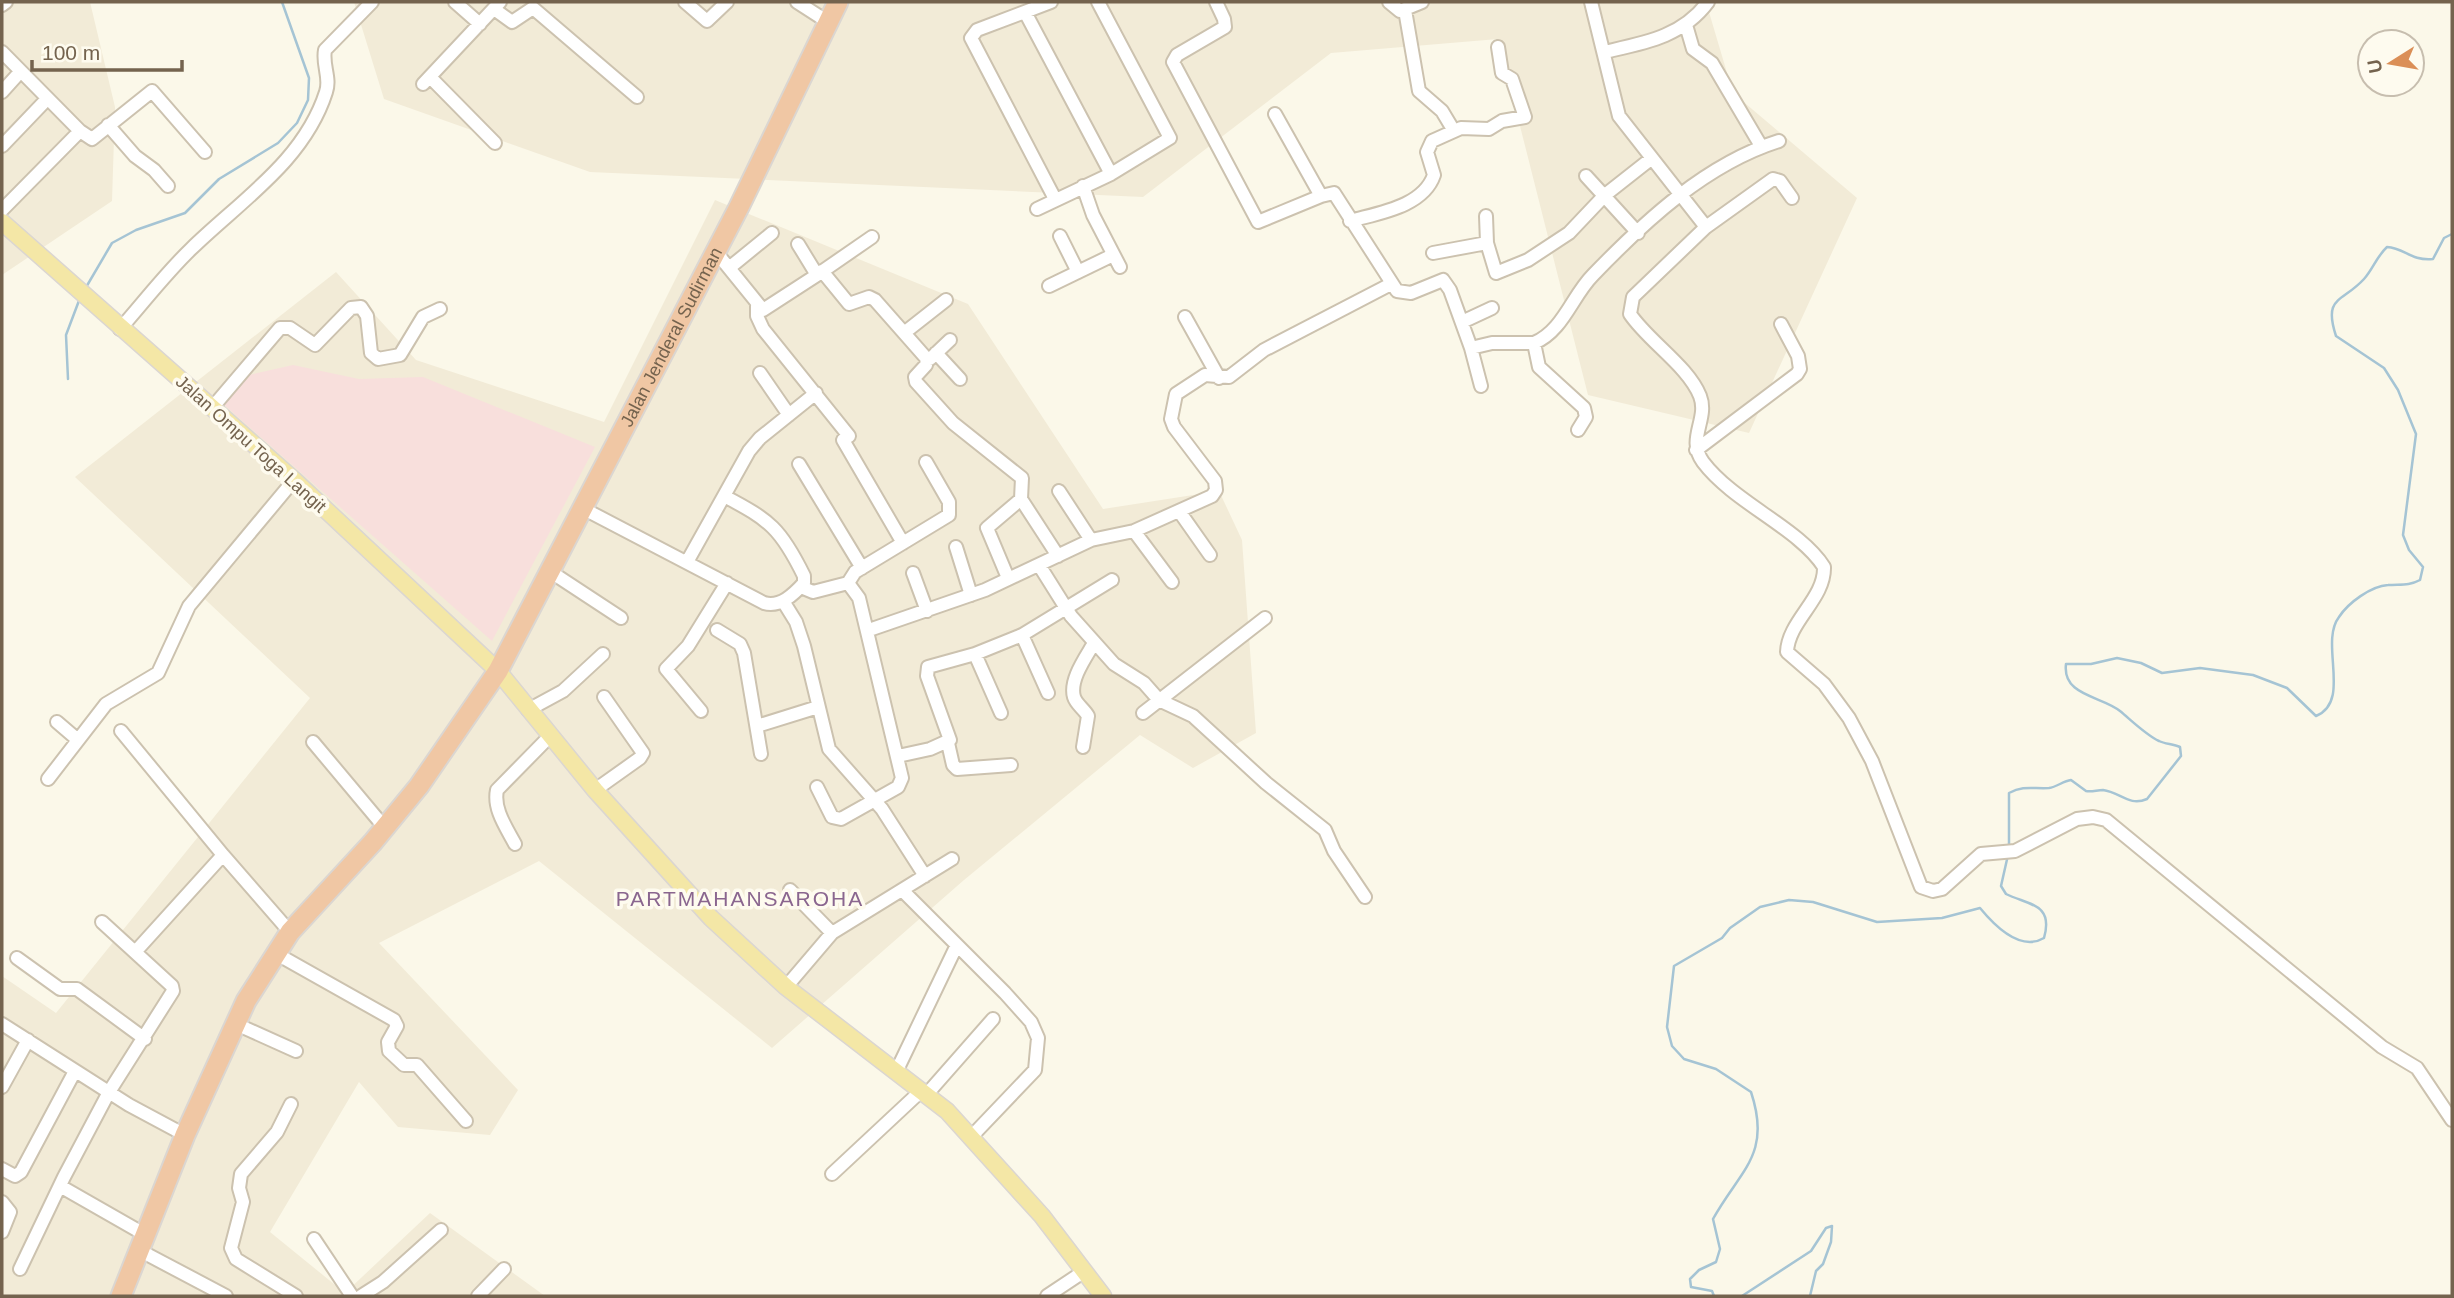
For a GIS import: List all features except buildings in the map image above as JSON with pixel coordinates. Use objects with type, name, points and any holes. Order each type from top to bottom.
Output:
[{"type":"highway","name":"Jalan Jenderal Sudirman","points":[[121,1296],[140,1242],[185,1135],[236,1024],[275,953],[290,932],[385,828],[426,776],[498,671],[716,252],[838,2]]},
{"type":"main road","name":"Jalan Ompu Toga Langit","points":[[2,222],[293,480],[498,671],[595,790],[711,918],[786,987],[925,1092],[972,1136],[1042,1216],[1103,1296]]},
{"type":"street","points":[[2,5],[6,2]]},
{"type":"street","points":[[120,329],[192,248],[278,170],[290,155],[305,134],[327,90],[325,50],[372,2]]},
{"type":"street","points":[[455,2],[480,24]]},
{"type":"street","points":[[685,2],[707,21],[727,2]]},
{"type":"street","points":[[797,2],[828,22]]},
{"type":"street","points":[[1051,2],[977,30],[971,38],[1055,200]]},
{"type":"street","points":[[1037,209],[1111,174],[1170,138],[1098,2]]},
{"type":"street","points":[[1216,2],[1225,27],[1177,55],[1173,62],[1258,222],[1334,193],[1396,291],[1406,294],[1443,280],[1462,321],[1481,386]]},
{"type":"street","points":[[1389,2],[1396,10],[1405,10],[1422,2]]},
{"type":"street","points":[[1591,2],[1619,116],[1706,227]]},
{"type":"street","points":[[1604,52],[1664,37],[1686,26],[1708,2]]},
{"type":"street","points":[[495,143],[427,81],[497,5],[512,22],[533,8],[637,97]]},
{"type":"street","points":[[1405,10],[1419,91],[1442,111],[1454,131]]},
{"type":"street","points":[[1025,12],[1111,174]]},
{"type":"street","points":[[1686,26],[1693,49],[1716,69],[1761,146]]},
{"type":"street","points":[[1350,221],[1395,207],[1420,195],[1434,175],[1427,152],[1428,143],[1467,127],[1489,129],[1526,116],[1512,79],[1502,74],[1498,47]]},
{"type":"street","points":[[2,52],[80,131],[92,139],[148,92],[155,91],[205,152]]},
{"type":"street","points":[[2,92],[20,72]]},
{"type":"street","points":[[2,146],[47,99]]},
{"type":"street","points":[[1275,114],[1321,196]]},
{"type":"street","points":[[108,125],[135,156],[154,170],[168,186]]},
{"type":"street","points":[[2,210],[80,131]]},
{"type":"street","points":[[1471,348],[1492,343],[1534,343],[1550,334],[1591,276],[1681,195],[1732,159],[1779,141]]},
{"type":"street","points":[[1486,215],[1487,243],[1495,272],[1518,265],[1569,233],[1605,195],[1651,158]]},
{"type":"street","points":[[1586,176],[1638,233]]},
{"type":"street","points":[[1792,198],[1780,181],[1773,178],[1706,227],[1633,298],[1629,309],[1635,321],[1693,384],[1700,397],[1696,450],[1717,478],[1822,564],[1824,577],[1789,641],[1787,652],[1824,684],[1849,718],[1872,761],[1921,887],[1933,891],[1942,889],[1977,856],[2015,851],[2077,819],[2093,817],[2106,820],[2382,1048],[2417,1068],[2452,1119]]},
{"type":"street","points":[[1049,286],[1078,272],[1116,261],[1093,215],[1083,186]]},
{"type":"street","points":[[729,268],[772,233]]},
{"type":"street","points":[[1060,236],[1078,272]]},
{"type":"street","points":[[757,306],[768,309],[872,237]]},
{"type":"street","points":[[1433,253],[1487,243]]},
{"type":"street","points":[[798,244],[847,303],[854,304],[873,298],[904,333],[960,379]]},
{"type":"street","points":[[716,252],[757,306],[757,316],[763,329],[849,436],[843,440],[904,543]]},
{"type":"street","points":[[869,630],[971,595],[1091,540],[1134,531],[1212,496],[1216,486],[1174,427],[1172,406],[1176,394],[1205,375],[1229,377],[1264,350],[1391,284]]},
{"type":"street","points":[[904,333],[946,300]]},
{"type":"street","points":[[212,408],[280,328],[290,328],[315,345],[351,308],[361,307],[367,316],[371,353],[378,359],[400,355],[423,317],[440,309]]},
{"type":"street","points":[[1462,321],[1492,308]]},
{"type":"street","points":[[1185,317],[1219,378]]},
{"type":"street","points":[[1696,450],[1797,374],[1800,369],[1798,356],[1781,324]]},
{"type":"street","points":[[950,340],[932,357],[915,381],[953,423],[1022,478],[1021,499],[1058,556]]},
{"type":"street","points":[[1534,343],[1539,367],[1584,408],[1585,420],[1578,430]]},
{"type":"street","points":[[760,373],[789,415]]},
{"type":"street","points":[[687,562],[755,443],[816,393]]},
{"type":"street","points":[[801,587],[813,592],[848,583],[852,575],[862,568],[949,515],[949,502],[926,462]]},
{"type":"street","points":[[799,464],[862,568]]},
{"type":"street","points":[[48,779],[106,704],[158,673],[189,607],[293,480]]},
{"type":"street","points":[[1059,491],[1091,540]]},
{"type":"street","points":[[584,509],[771,605],[783,601],[801,587],[805,581],[804,575],[766,518],[724,496]]},
{"type":"street","points":[[1008,578],[987,528],[1021,499]]},
{"type":"street","points":[[1179,511],[1210,555]]},
{"type":"street","points":[[1134,531],[1172,582]]},
{"type":"street","points":[[956,547],[971,595]]},
{"type":"street","points":[[1039,565],[1067,609],[1094,643],[1129,676],[1144,683],[1159,700],[1185,715],[1192,715],[1266,783],[1320,826],[1365,897]]},
{"type":"street","points":[[551,572],[621,618]]},
{"type":"street","points":[[913,573],[927,611]]},
{"type":"street","points":[[1011,765],[955,768],[948,743],[949,731],[926,671],[932,665],[975,654],[1022,635],[1112,580]]},
{"type":"street","points":[[701,711],[666,669],[688,646],[727,583]]},
{"type":"street","points":[[817,787],[836,819],[846,817],[901,783],[898,756],[869,630],[859,598],[848,583]]},
{"type":"street","points":[[783,601],[796,622],[829,750],[874,800],[925,876]]},
{"type":"street","points":[[1143,713],[1265,618]]},
{"type":"street","points":[[717,630],[740,643],[744,653],[761,754]]},
{"type":"street","points":[[1022,635],[1048,693]]},
{"type":"street","points":[[1083,747],[1088,716],[1075,699],[1074,687],[1081,664],[1094,643]]},
{"type":"street","points":[[528,709],[564,691],[603,654]]},
{"type":"street","points":[[975,654],[1001,713]]},
{"type":"street","points":[[595,790],[640,758],[643,753],[604,697]]},
{"type":"street","points":[[757,726],[818,707]]},
{"type":"street","points":[[57,722],[78,740]]},
{"type":"street","points":[[121,731],[290,932]]},
{"type":"street","points":[[515,844],[501,817],[497,790],[550,736]]},
{"type":"street","points":[[313,742],[385,828]]},
{"type":"street","points":[[898,756],[948,743]]},
{"type":"street","points":[[135,951],[223,855]]},
{"type":"street","points":[[786,987],[832,933],[952,859]]},
{"type":"street","points":[[790,890],[832,933]]},
{"type":"street","points":[[902,890],[1031,1022],[1039,1049],[1035,1070],[972,1136]]},
{"type":"street","points":[[20,1269],[109,1092],[145,1039],[174,988],[102,922]]},
{"type":"street","points":[[897,1070],[956,947]]},
{"type":"street","points":[[275,953],[394,1020],[397,1026],[388,1042],[389,1051],[402,1064],[417,1065],[466,1121]]},
{"type":"street","points":[[17,958],[60,989],[77,989],[145,1039]]},
{"type":"street","points":[[832,1174],[925,1092],[993,1019]]},
{"type":"street","points":[[2,1024],[109,1092],[185,1135]]},
{"type":"street","points":[[236,1024],[296,1051]]},
{"type":"street","points":[[2,1087],[28,1040]]},
{"type":"street","points":[[2,1170],[15,1175],[22,1172],[75,1071]]},
{"type":"street","points":[[291,1104],[277,1132],[241,1174],[242,1213],[231,1248],[236,1259],[296,1296]]},
{"type":"street","points":[[60,1186],[140,1242],[226,1296]]},
{"type":"street","points":[[2,1202],[10,1212],[2,1233]]},
{"type":"street","points":[[361,1296],[383,1282],[440,1230]]},
{"type":"street","points":[[314,1238],[352,1296]]},
{"type":"street","points":[[478,1296],[504,1269]]},
{"type":"street","points":[[1047,1296],[1083,1272]]},
{"type":"shaded area","points":[[2,2],[90,2],[115,107],[112,201],[2,275]]},
{"type":"shaded area","points":[[354,2],[1706,2],[1733,93],[1857,198],[1749,433],[1588,395],[1498,39],[1331,53],[1143,197],[590,172],[384,99]]},
{"type":"shaded area","points":[[715,200],[968,304],[1103,509],[1219,491],[1242,540],[1256,733],[1193,768],[1140,735],[964,880],[772,1048],[539,861],[379,943],[518,1090],[490,1135],[398,1127],[359,1082],[270,1232],[345,1293],[430,1213],[545,1296],[2,1296],[2,976],[56,1013],[310,698],[75,477],[336,272],[416,360],[604,422]]},
{"type":"shaded area","points":[[293,365],[359,379],[423,377],[595,447],[492,641],[222,403],[249,375]]},
{"type":"waterway","points":[[85,289],[112,243],[136,230],[185,213],[219,179],[278,143],[297,123],[308,100],[309,78],[282,2]]},
{"type":"waterway","points":[[2009,849],[2009,793],[2024,788],[2052,787],[2071,780],[2086,791],[2103,790],[2141,801],[2147,799],[2181,756],[2180,747],[2161,742],[2120,711],[2077,689],[2066,675],[2066,664],[2091,664],[2117,658],[2141,663],[2162,673],[2200,668],[2253,675],[2287,688],[2316,716],[2327,709],[2332,698],[2332,641],[2339,617],[2360,596],[2374,588],[2420,580],[2423,567],[2409,550],[2403,535],[2416,434],[2398,390],[2384,368],[2336,336],[2332,314],[2337,302],[2364,279],[2387,247],[2419,258],[2433,259],[2444,238],[2452,234]]},
{"type":"waterway","points":[[68,379],[66,335],[80,298]]},
{"type":"waterway","points":[[1714,1296],[1712,1291],[1691,1287],[1690,1279],[1699,1270],[1716,1262],[1720,1249],[1713,1219],[1750,1161],[1758,1132],[1757,1114],[1751,1092],[1716,1069],[1684,1059],[1672,1046],[1667,1027],[1674,966],[1722,938],[1730,928],[1760,907],[1789,900],[1813,902],[1877,922],[1942,918],[1980,908],[2008,935],[2026,942],[2044,938],[2046,927],[2042,912],[2037,907],[2006,894],[2001,886],[2008,855]]},
{"type":"waterway","points":[[1742,1296],[1811,1251],[1826,1228],[1832,1226],[1831,1242],[1823,1264],[1816,1271],[1810,1296]]},
{"type":"district","name":"PARTMAHANSAROHA","points":[[740,898]]}]
